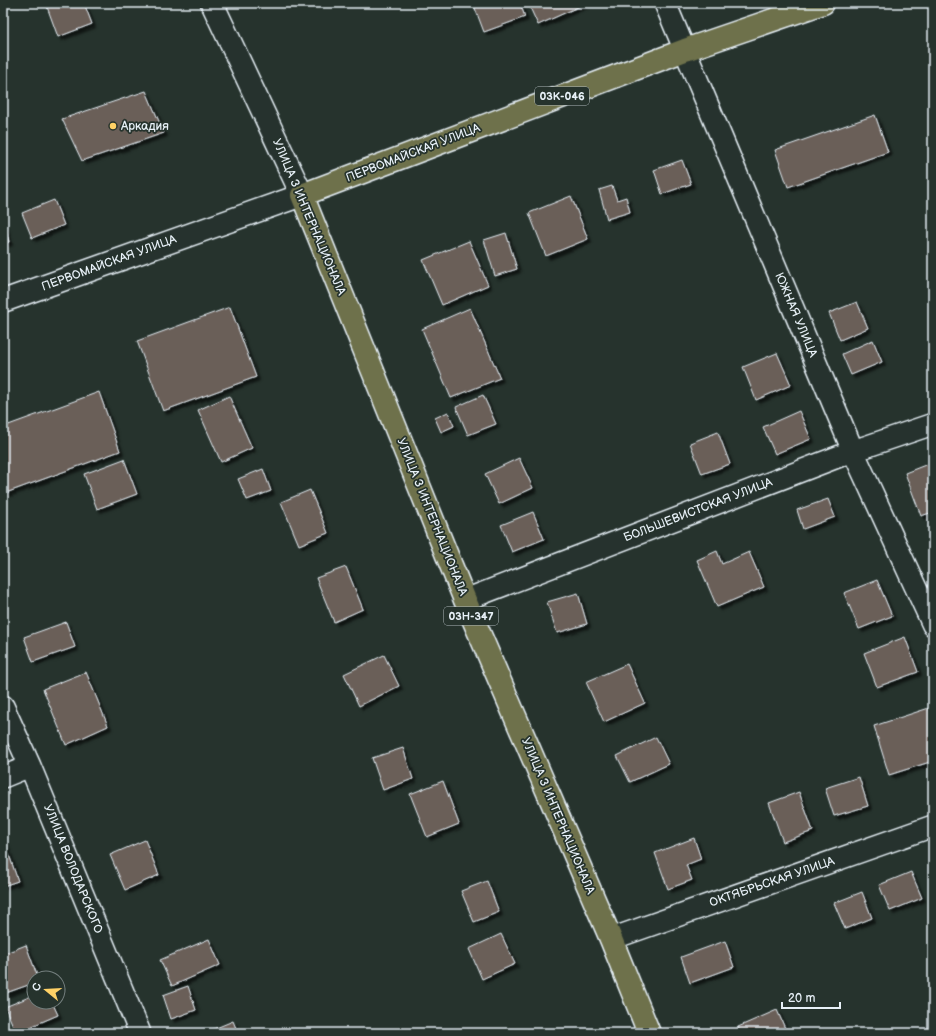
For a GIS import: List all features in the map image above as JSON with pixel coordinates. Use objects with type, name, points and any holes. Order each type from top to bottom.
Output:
[{"type":"main road","name":"УЛИЦА 3 ИНТЕРНАЦИОНАЛА","points":[[212,3],[302,195],[464,600],[611,939],[650,1033]]},
{"type":"main road","name":"ПЕРВОМАЙСКАЯ УЛИЦА","points":[[3,301],[302,195],[685,50],[823,3]]},
{"type":"street","name":"ЮЖНАЯ УЛИЦА","points":[[665,3],[853,451],[933,624]]},
{"type":"street","name":"БОЛЬШЕВИСТСКАЯ УЛИЦА","points":[[464,600],[853,451],[933,424]]},
{"type":"street","name":"УЛИЦА ВОЛОДАРСКОГО","points":[[3,706],[30,766],[140,1033]]},
{"type":"street","points":[[3,777],[30,766]]},
{"type":"street","name":"ОКТЯБРЬСКАЯ УЛИЦА","points":[[611,939],[933,826]]},
{"type":"building","points":[[84,3],[92,24],[58,37],[46,4]]},
{"type":"building","points":[[473,3],[520,3],[525,17],[484,32]]},
{"type":"building","points":[[528,3],[587,3],[538,25]]},
{"type":"building","points":[[146,91],[164,133],[82,161],[62,119]]},
{"type":"building","points":[[875,115],[888,152],[788,187],[775,150]]},
{"type":"building","points":[[682,160],[691,184],[662,194],[654,170]]},
{"type":"building","points":[[612,186],[617,200],[626,197],[630,212],[607,219],[599,190]]},
{"type":"building","points":[[571,196],[588,239],[546,256],[529,213]]},
{"type":"building","points":[[54,200],[64,225],[32,238],[22,213]]},
{"type":"building","points":[[3,220],[9,242],[3,244]]},
{"type":"building","points":[[506,233],[517,269],[495,276],[484,240]]},
{"type":"building","points":[[469,241],[488,285],[442,305],[423,260]]},
{"type":"building","points":[[857,302],[868,328],[840,340],[829,313]]},
{"type":"building","points":[[230,307],[256,377],[163,411],[137,341]]},
{"type":"building","points":[[470,308],[500,378],[451,398],[422,329]]},
{"type":"building","points":[[873,340],[882,362],[851,375],[842,354]]},
{"type":"building","points":[[777,353],[791,385],[756,400],[743,367]]},
{"type":"building","points":[[99,392],[120,451],[3,494],[3,427]]},
{"type":"building","points":[[483,395],[496,424],[468,435],[456,407]]},
{"type":"building","points":[[229,396],[252,448],[221,462],[198,410]]},
{"type":"building","points":[[799,411],[811,439],[775,454],[763,427]]},
{"type":"building","points":[[448,412],[454,426],[441,432],[435,418]]},
{"type":"building","points":[[718,432],[730,464],[702,474],[690,443]]},
{"type":"building","points":[[519,458],[533,488],[499,504],[485,474]]},
{"type":"building","points":[[124,459],[137,494],[97,509],[84,474]]},
{"type":"building","points":[[933,462],[933,512],[921,516],[905,473]]},
{"type":"building","points":[[263,469],[271,491],[247,500],[238,479]]},
{"type":"building","points":[[310,490],[328,533],[299,545],[281,502]]},
{"type":"building","points":[[828,499],[835,517],[803,529],[797,510]]},
{"type":"building","points":[[533,512],[544,539],[512,552],[501,525]]},
{"type":"building","points":[[717,551],[722,564],[749,552],[764,587],[717,607],[697,560]]},
{"type":"building","points":[[346,567],[363,609],[334,622],[316,578]]},
{"type":"building","points":[[877,580],[892,616],[859,629],[844,593]]},
{"type":"building","points":[[578,593],[587,624],[557,633],[547,602]]},
{"type":"building","points":[[66,622],[75,647],[33,662],[24,637]]},
{"type":"building","points":[[905,637],[918,672],[877,687],[864,653]]},
{"type":"building","points":[[384,655],[399,686],[359,706],[344,674]]},
{"type":"building","points":[[627,664],[645,703],[604,722],[586,682]]},
{"type":"building","points":[[86,672],[108,726],[66,745],[43,689]]},
{"type":"building","points":[[929,708],[933,720],[933,761],[889,775],[874,726]]},
{"type":"building","points":[[656,737],[669,764],[630,782],[617,756]]},
{"type":"building","points":[[403,748],[413,779],[383,790],[372,758]]},
{"type":"building","points":[[859,777],[868,806],[834,816],[825,788]]},
{"type":"building","points":[[443,781],[459,824],[427,837],[410,794]]},
{"type":"building","points":[[799,792],[813,831],[783,842],[769,803]]},
{"type":"building","points":[[3,837],[18,881],[3,886]]},
{"type":"building","points":[[694,838],[701,859],[686,865],[692,880],[668,889],[655,853]]},
{"type":"building","points":[[145,840],[159,875],[125,890],[110,855]]},
{"type":"building","points":[[911,872],[922,898],[890,911],[879,885]]},
{"type":"building","points":[[487,881],[499,912],[474,922],[461,891]]},
{"type":"building","points":[[862,892],[872,918],[845,929],[834,903]]},
{"type":"building","points":[[501,934],[515,964],[482,979],[469,949]]},
{"type":"building","points":[[209,939],[220,965],[172,986],[160,960]]},
{"type":"building","points":[[725,941],[734,967],[690,983],[681,957]]},
{"type":"building","points":[[26,945],[35,970],[26,970],[26,986],[3,994],[3,954]]},
{"type":"building","points":[[188,986],[196,1010],[171,1019],[163,995]]},
{"type":"building","points":[[26,998],[26,1010],[56,1010],[58,1015],[16,1033],[5,1007]]},
{"type":"building","points":[[777,1010],[787,1033],[741,1033],[738,1027]]},
{"type":"building","points":[[233,1021],[238,1033],[204,1033]]},
{"type":"place","name":"Аркадия","points":[[113,126]]}]
